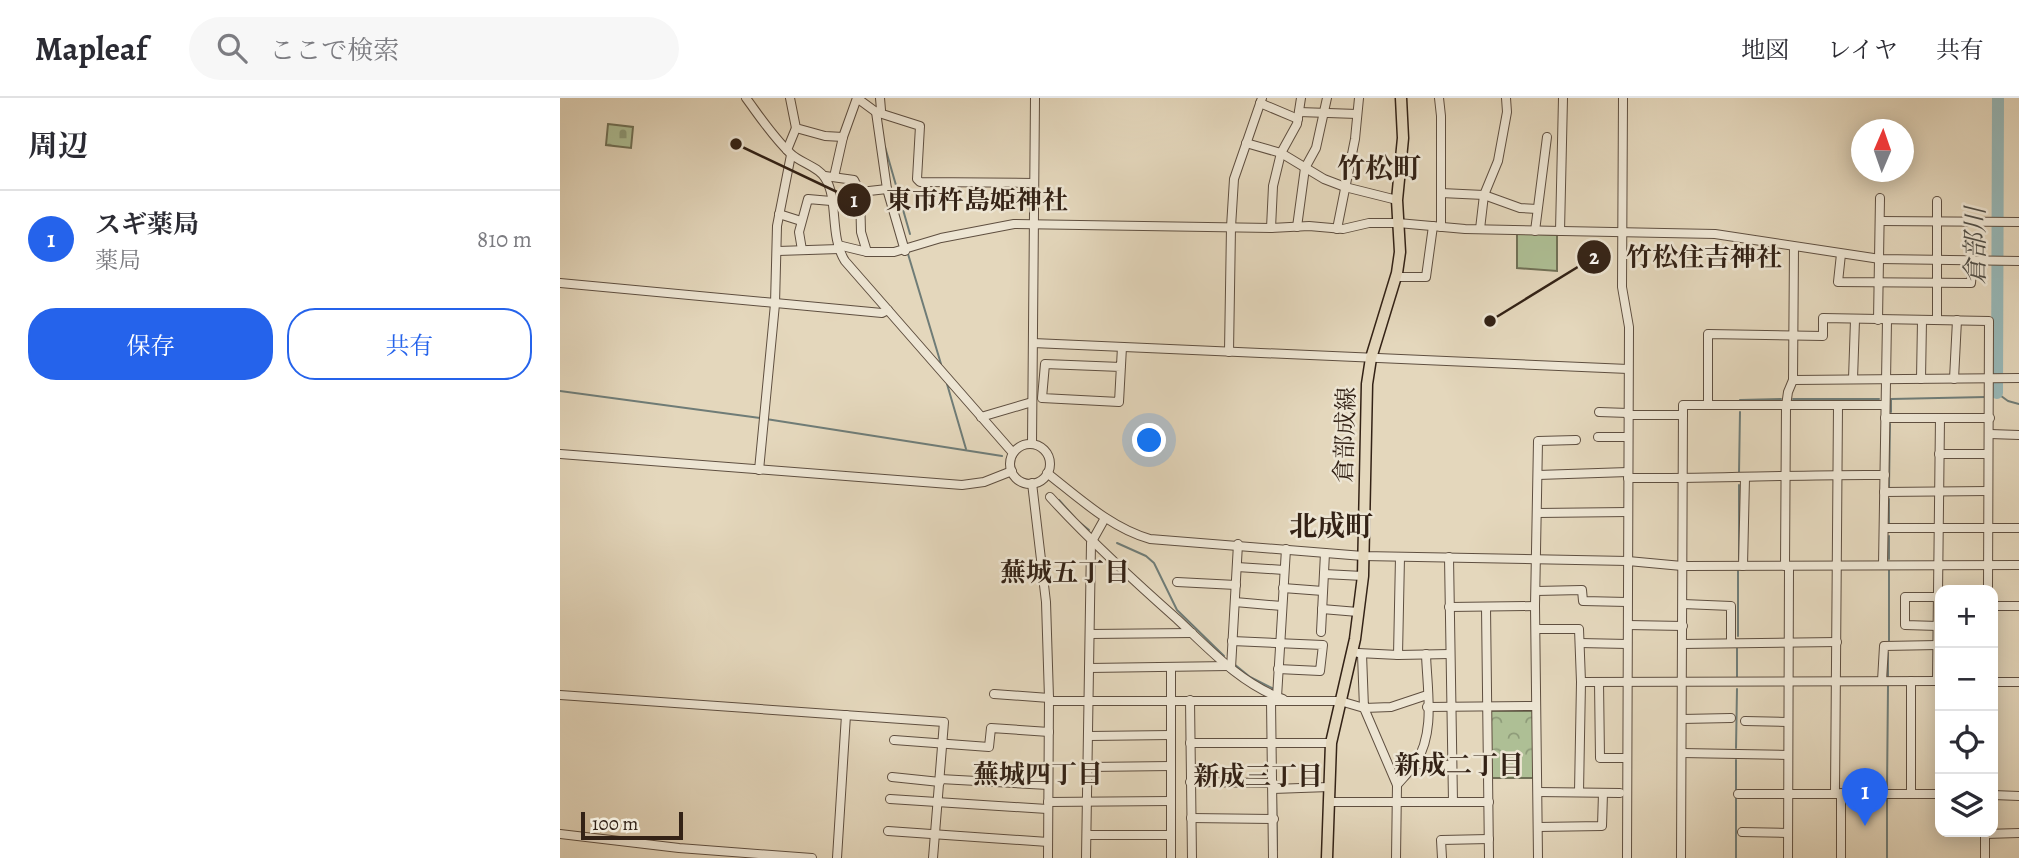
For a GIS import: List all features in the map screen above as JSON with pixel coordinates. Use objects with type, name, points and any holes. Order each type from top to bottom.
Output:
[{"type":"main road","name":"倉部成線","points":[[1327,858],[1331,743],[1340,701],[1357,652],[1358,612],[1363,576],[1367,384],[1371,358],[1396,276],[1400,252],[1397,200],[1403,138],[1401,98]]},
{"type":"street","points":[[746,98],[789,153],[829,177],[854,180],[860,191],[861,232],[867,251]]},
{"type":"street","points":[[759,470],[775,304],[779,214],[796,128],[790,98]]},
{"type":"street","points":[[1013,453],[845,261],[838,246],[829,177],[857,98],[876,112],[920,126],[917,179],[920,182],[1034,183]]},
{"type":"street","points":[[876,112],[881,110],[880,98]]},
{"type":"street","points":[[1032,444],[1035,98]]},
{"type":"street","points":[[1270,228],[1273,186],[1281,153],[1299,115],[1301,98]]},
{"type":"street","points":[[1297,227],[1305,168],[1316,148],[1327,98]]},
{"type":"street","points":[[1337,229],[1355,139],[1359,98]]},
{"type":"street","points":[[1396,276],[1426,277],[1441,193],[1439,98]]},
{"type":"street","points":[[1480,229],[1484,195],[1498,161],[1507,112],[1506,98]]},
{"type":"street","points":[[1560,231],[1563,98]]},
{"type":"street","points":[[1623,98],[1622,287],[1629,327],[1627,858]]},
{"type":"street","points":[[1229,352],[1234,180],[1261,101],[1299,115],[1323,112],[1357,114]]},
{"type":"street","points":[[876,112],[887,189],[905,251]]},
{"type":"street","points":[[796,128],[825,136],[843,137]]},
{"type":"street","points":[[1535,231],[1547,137]]},
{"type":"street","points":[[1246,143],[1281,153],[1345,187],[1397,200]]},
{"type":"street","points":[[860,191],[887,189]]},
{"type":"street","points":[[1441,193],[1484,195],[1520,208],[1537,209]]},
{"type":"street","points":[[1880,198],[1879,283],[1885,380],[1883,565]]},
{"type":"street","points":[[802,250],[800,221],[808,199],[831,201]]},
{"type":"street","points":[[1937,201],[1937,320]]},
{"type":"street","points":[[779,214],[800,221]]},
{"type":"street","points":[[1880,221],[2019,222]]},
{"type":"street","points":[[778,251],[838,246],[867,251],[905,251],[988,228],[1033,224],[1337,229],[1369,223],[1398,223],[1535,231],[1715,234],[1880,259],[2019,261]]},
{"type":"street","points":[[1788,858],[1786,406],[1793,380],[1794,247]]},
{"type":"street","points":[[1840,254],[1838,282],[1937,285],[1971,283],[1973,261]]},
{"type":"street","points":[[560,283],[881,313],[888,310]]},
{"type":"street","points":[[1708,405],[1708,334],[1823,336],[1823,318],[1989,321],[1993,378],[1989,397],[1988,585]]},
{"type":"street","points":[[1853,379],[1855,320]]},
{"type":"street","points":[[1921,379],[1922,320]]},
{"type":"street","points":[[1954,379],[1957,320]]},
{"type":"street","points":[[1033,343],[1628,369]]},
{"type":"street","points":[[1121,367],[1045,364],[1042,398],[1119,402],[1121,367],[1122,347]]},
{"type":"street","points":[[1793,380],[2019,378]]},
{"type":"street","points":[[981,417],[1032,402]]},
{"type":"street","points":[[1681,858],[1683,405],[1885,405]]},
{"type":"street","points":[[1838,406],[1836,682],[1841,858]]},
{"type":"street","points":[[1599,412],[1683,415]]},
{"type":"street","points":[[1885,418],[1990,418]]},
{"type":"street","points":[[1939,585],[1940,418]]},
{"type":"street","points":[[1990,434],[2019,435]]},
{"type":"street","points":[[1598,437],[1628,437]]},
{"type":"street","points":[[1538,858],[1535,606],[1538,441],[1576,440]]},
{"type":"street","points":[[1032,444],[1046,452],[1050,463],[1047,473],[1041,480],[1022,482],[1012,471],[1010,462],[1013,453],[1021,446],[1032,444]]},
{"type":"street","points":[[560,454],[962,485],[984,482],[1012,471]]},
{"type":"street","points":[[1939,454],[1988,454]]},
{"type":"street","points":[[1047,473],[1105,518],[1150,539],[1363,556],[1628,561],[1682,566],[2019,565]]},
{"type":"street","points":[[1538,475],[1628,475],[1682,479],[1885,475]]},
{"type":"street","points":[[1743,566],[1745,478]]},
{"type":"street","points":[[1032,483],[1046,602],[1049,699],[1048,858]]},
{"type":"street","points":[[1884,492],[1988,491]]},
{"type":"street","points":[[1050,497],[1091,543],[1230,667],[1274,699]]},
{"type":"street","points":[[1537,513],[1628,512]]},
{"type":"street","points":[[1086,858],[1091,543],[1105,518]]},
{"type":"street","points":[[1884,528],[2019,528]]},
{"type":"street","points":[[1230,667],[1238,544]]},
{"type":"street","points":[[1273,858],[1271,744],[1286,549]]},
{"type":"street","points":[[1321,632],[1325,553]]},
{"type":"street","points":[[1398,655],[1401,557]]},
{"type":"street","points":[[1449,557],[1452,802]]},
{"type":"street","points":[[1237,566],[1284,570]]},
{"type":"street","points":[[1324,574],[1363,576]]},
{"type":"street","points":[[1177,582],[1236,586]]},
{"type":"street","points":[[1283,588],[1323,591]]},
{"type":"street","points":[[1536,591],[1582,590],[1584,601],[1627,602]]},
{"type":"street","points":[[1935,601],[1905,597],[1905,625],[1935,626]]},
{"type":"street","points":[[1235,602],[1282,606]]},
{"type":"street","points":[[1683,604],[1731,606],[1731,642]]},
{"type":"street","points":[[1450,607],[1535,606]]},
{"type":"street","points":[[1998,606],[2019,606]]},
{"type":"street","points":[[1486,607],[1489,858]]},
{"type":"street","points":[[1322,609],[1358,612]]},
{"type":"street","points":[[1628,625],[1683,626]]},
{"type":"street","points":[[1536,629],[1579,629],[1579,792]]},
{"type":"street","points":[[1090,634],[1192,633]]},
{"type":"street","points":[[1232,641],[1323,645],[1320,671],[1278,669]]},
{"type":"street","points":[[1882,681],[1884,646],[1935,641]]},
{"type":"street","points":[[1682,643],[1837,642]]},
{"type":"street","points":[[1580,643],[1628,643]]},
{"type":"street","points":[[1396,858],[1397,785],[1364,708],[1357,652],[1398,655],[1450,654]]},
{"type":"street","points":[[1397,785],[1415,765],[1428,727],[1426,654]]},
{"type":"street","points":[[1089,668],[1230,667]]},
{"type":"street","points":[[1171,668],[1171,858]]},
{"type":"street","points":[[1911,681],[1911,794]]},
{"type":"street","points":[[1581,682],[1935,681]]},
{"type":"street","points":[[1599,682],[1601,758],[1627,758]]},
{"type":"street","points":[[1998,682],[2019,682]]},
{"type":"street","points":[[994,694],[1088,701],[1340,701],[1364,708],[1391,707],[1427,695]]},
{"type":"street","points":[[560,695],[944,722],[933,858]]},
{"type":"street","points":[[1191,700],[1192,858]]},
{"type":"street","points":[[1427,708],[1536,706]]},
{"type":"street","points":[[837,858],[846,715]]},
{"type":"street","points":[[1682,719],[1731,718]]},
{"type":"street","points":[[1745,721],[1787,722]]},
{"type":"street","points":[[894,740],[989,747],[991,729],[1049,732]]},
{"type":"street","points":[[1089,736],[1171,735]]},
{"type":"street","points":[[1191,743],[1331,743]]},
{"type":"street","points":[[1682,754],[1788,755]]},
{"type":"street","points":[[1415,765],[1451,765]]},
{"type":"street","points":[[1089,767],[1171,766]]},
{"type":"street","points":[[892,777],[1048,785]]},
{"type":"street","points":[[1190,782],[1329,787]]},
{"type":"street","points":[[1538,792],[1620,793]]},
{"type":"street","points":[[1538,827],[1602,826],[1603,793]]},
{"type":"street","points":[[1738,794],[1935,794]]},
{"type":"street","points":[[1998,795],[2019,796]]},
{"type":"street","points":[[890,799],[1047,806],[1088,802],[1170,802]]},
{"type":"street","points":[[1328,802],[1489,802]]},
{"type":"street","points":[[1191,818],[1274,820]]},
{"type":"street","points":[[888,831],[1048,842]]},
{"type":"street","points":[[1742,832],[1788,833]]},
{"type":"street","points":[[1998,833],[2019,833]]},
{"type":"street","points":[[560,834],[678,853],[813,858]]},
{"type":"street","points":[[1087,835],[1171,835]]},
{"type":"street","points":[[1985,837],[1985,858]]},
{"type":"street","points":[[1442,858],[1441,839],[1489,839]]},
{"type":"green space","points":[[608,124],[633,127],[631,148],[606,145]]},
{"type":"green space","points":[[1517,233],[1557,235],[1557,271],[1517,268]]},
{"type":"green space","points":[[1490,711],[1533,711],[1534,778],[1491,778]]},
{"type":"waterway","name":"倉部川","points":[[1997,393],[1998,98]]},
{"type":"waterway","points":[[885,147],[910,234]]},
{"type":"waterway","points":[[908,254],[941,364]]},
{"type":"waterway","points":[[947,384],[966,449]]},
{"type":"waterway","points":[[560,391],[760,418]]},
{"type":"waterway","points":[[1991,395],[1997,393],[2008,401],[2019,404]]},
{"type":"waterway","points":[[1891,412],[1891,399],[1986,397]]},
{"type":"waterway","points":[[1740,400],[1781,399]]},
{"type":"waterway","points":[[1793,399],[1879,399]]},
{"type":"waterway","points":[[1739,473],[1740,412]]},
{"type":"waterway","points":[[766,419],[1002,456]]},
{"type":"waterway","points":[[1889,487],[1890,424]]},
{"type":"waterway","points":[[1739,485],[1739,559]]},
{"type":"waterway","points":[[1889,499],[1889,523]]},
{"type":"waterway","points":[[1059,500],[1075,518]]},
{"type":"waterway","points":[[1079,522],[1089,530]]},
{"type":"waterway","points":[[1889,536],[1889,559]]},
{"type":"waterway","points":[[1117,543],[1146,556],[1154,563],[1177,610],[1224,656]]},
{"type":"waterway","points":[[1889,568],[1889,641]]},
{"type":"waterway","points":[[1738,571],[1738,636]]},
{"type":"waterway","points":[[1737,648],[1737,677]]},
{"type":"waterway","points":[[1888,653],[1888,676]]},
{"type":"waterway","points":[[1234,664],[1250,677],[1274,689]]},
{"type":"waterway","points":[[1887,788],[1888,686]]},
{"type":"waterway","points":[[1736,748],[1737,689]]},
{"type":"waterway","points":[[1736,760],[1736,790]]},
{"type":"waterway","points":[[1276,796],[1277,850]]},
{"type":"waterway","points":[[1736,796],[1736,858]]},
{"type":"waterway","points":[[1887,799],[1887,858]]},
{"type":"place","name":"東市杵島姫神社","points":[[736,144]]},
{"type":"place","name":"竹松住吉神社","points":[[1490,321]]},
{"type":"place","name":"スギ薬局","points":[[1865,826]]},
{"type":"district","name":"竹松町","points":[[1379,169]]},
{"type":"district","name":"北成町","points":[[1331,527]]},
{"type":"district","name":"蕪城五丁目","points":[[1065,572]]},
{"type":"district","name":"新成二丁目","points":[[1459,765]]},
{"type":"district","name":"蕪城四丁目","points":[[1038,774]]},
{"type":"district","name":"新成三丁目","points":[[1258,776]]}]
